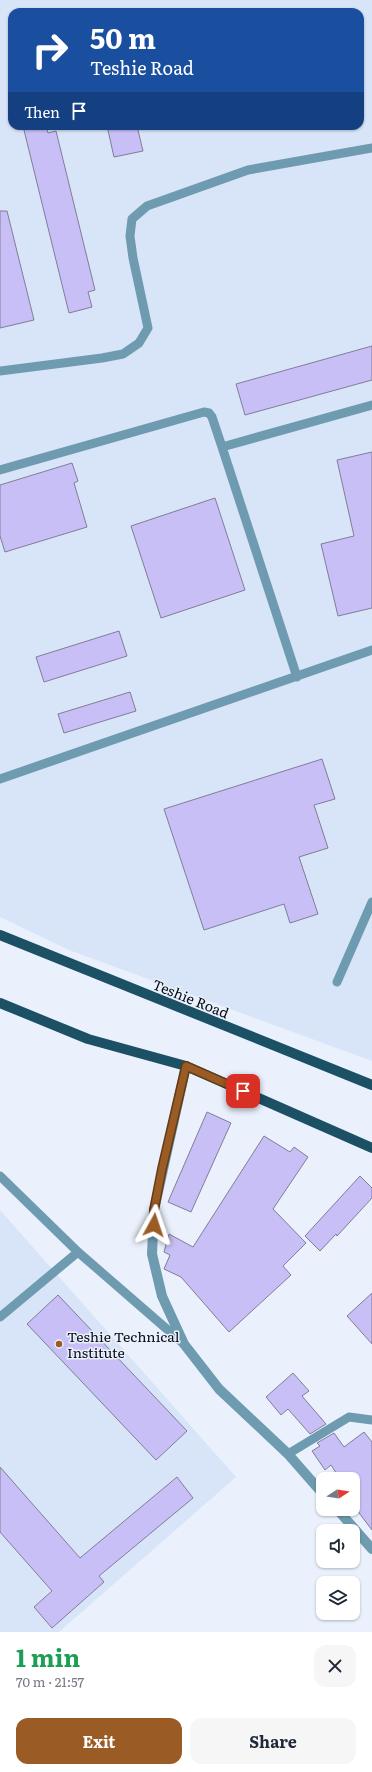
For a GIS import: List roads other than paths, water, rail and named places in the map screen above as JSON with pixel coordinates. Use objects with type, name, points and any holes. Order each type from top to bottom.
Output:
[{"type":"main road","name":"Teshie Road","points":[[0,936],[372,1085]]},
{"type":"main road","points":[[0,1002],[88,1039],[186,1066],[372,1148]]},
{"type":"street","points":[[186,1066],[154,1210],[152,1254],[162,1296],[184,1344],[219,1389],[288,1454],[316,1486]]},
{"type":"street","points":[[343,1516],[372,1549]]},
{"type":"lane","points":[[0,371],[124,354],[139,343],[148,328],[130,236],[132,219],[147,206],[248,170],[372,148]]},
{"type":"lane","points":[[222,447],[372,405]]},
{"type":"lane","points":[[0,470],[204,412],[209,413],[212,417],[297,677]]},
{"type":"lane","points":[[0,779],[372,650]]},
{"type":"lane","points":[[338,982],[372,902]]},
{"type":"lane","points":[[0,1176],[78,1252],[184,1344]]},
{"type":"lane","points":[[0,1317],[78,1252]]},
{"type":"lane","points":[[288,1454],[349,1417],[372,1420]]},
{"type":"place","name":"Teshie Technical Institute","points":[[59,1344]]}]
